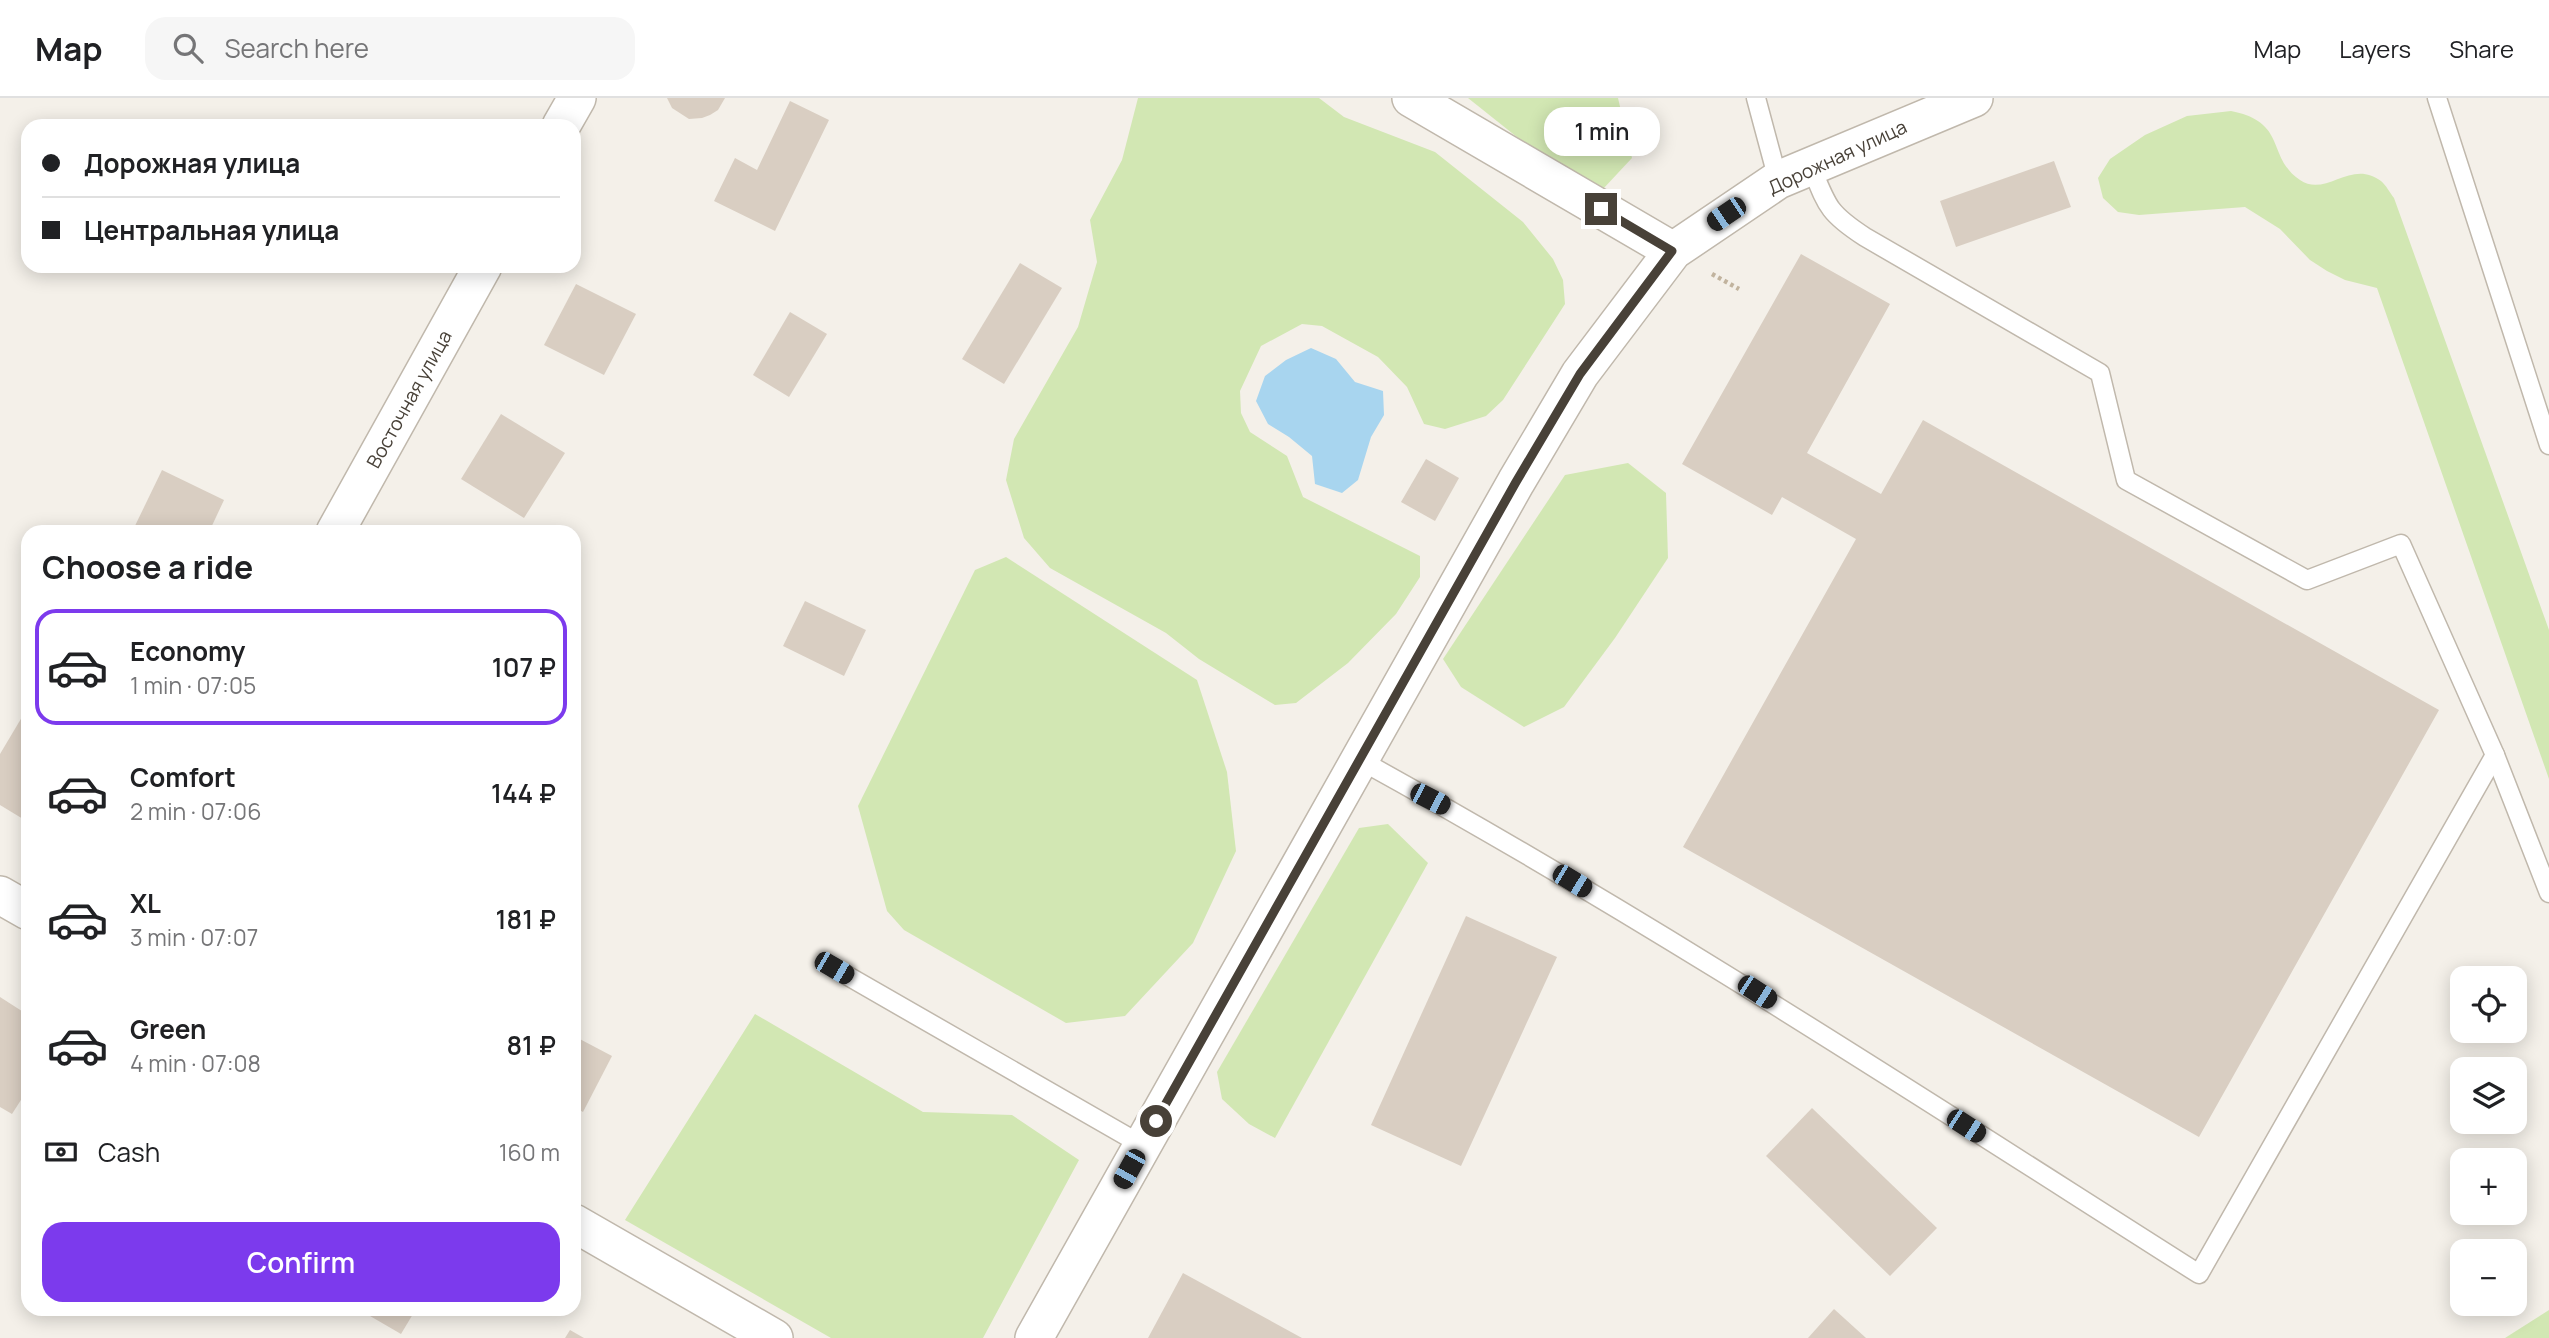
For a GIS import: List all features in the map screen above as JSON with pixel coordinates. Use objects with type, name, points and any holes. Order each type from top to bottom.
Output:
[{"type":"street","points":[[565,119],[577,98]]},
{"type":"street","points":[[1411,98],[1672,251]]},
{"type":"street","name":"Дорожная улица","points":[[1034,1338],[1580,374],[1672,251],[1778,180],[1974,98]]},
{"type":"street","name":"Восточная улица","points":[[339,525],[479,273]]},
{"type":"street","points":[[0,895],[21,907]]},
{"type":"street","points":[[581,1227],[774,1338]]},
{"type":"lane","points":[[1756,98],[1778,180]]},
{"type":"lane","points":[[2437,98],[2549,445]]},
{"type":"lane","points":[[1811,166],[1825,202],[1838,219],[2100,373],[2126,480],[2307,580],[2401,544],[2495,755],[2549,894]]},
{"type":"lane","points":[[1360,760],[1456,812],[1734,978],[2199,1274],[2495,755]]},
{"type":"lane","points":[[834,968],[1142,1145]]},
{"type":"green space","points":[[1138,98],[1319,98],[1344,117],[1435,152],[1523,222],[1553,259],[1563,280],[1565,304],[1503,400],[1486,416],[1445,429],[1424,424],[1407,387],[1378,357],[1322,326],[1302,324],[1261,346],[1240,391],[1241,413],[1250,432],[1287,456],[1303,497],[1420,556],[1420,577],[1396,614],[1348,663],[1296,703],[1275,705],[1199,659],[1166,633],[1050,568],[1024,538],[1006,480],[1014,439],[1078,327],[1097,262],[1090,220],[1122,160]]},
{"type":"green space","points":[[1468,98],[1618,98],[1632,158],[1603,189],[1532,149]]},
{"type":"green space","points":[[2231,111],[2261,123],[2269,132],[2283,161],[2300,180],[2319,185],[2349,175],[2370,175],[2383,183],[2394,198],[2549,630],[2549,779],[2377,288],[2345,280],[2327,271],[2310,260],[2280,229],[2245,207],[2139,215],[2118,212],[2103,198],[2098,178],[2110,159],[2145,135],[2187,116]]},
{"type":"green space","points":[[1628,463],[1666,493],[1668,558],[1615,638],[1564,707],[1524,727],[1461,687],[1443,659],[1565,475]]},
{"type":"green space","points":[[1006,557],[1197,680],[1227,772],[1236,851],[1193,943],[1125,1016],[1066,1023],[904,930],[887,911],[858,806],[975,570]]},
{"type":"green space","points":[[1388,824],[1428,863],[1275,1138],[1249,1124],[1222,1099],[1217,1072],[1359,828]]},
{"type":"green space","points":[[755,1014],[923,1112],[1012,1115],[1079,1160],[983,1338],[831,1338],[625,1220]]},
{"type":"green space","points":[[2549,1310],[2549,1338],[2505,1338]]},
{"type":"water","points":[[1311,348],[1336,359],[1355,382],[1383,391],[1384,415],[1371,437],[1358,480],[1342,493],[1315,484],[1312,456],[1268,424],[1256,401],[1265,376],[1286,360]]},
{"type":"building","points":[[667,98],[725,98],[718,110],[710,115],[689,119],[672,108]]},
{"type":"building","points":[[790,101],[829,120],[775,231],[714,201],[735,158],[757,170]]},
{"type":"building","points":[[2054,161],[2071,207],[1956,247],[1940,201]]},
{"type":"building","points":[[1801,254],[1890,304],[1807,453],[1881,494],[1923,420],[2439,710],[2199,1137],[1683,847],[1856,539],[1782,497],[1772,515],[1682,464]]},
{"type":"building","points":[[1020,263],[1062,288],[1004,384],[962,359]]},
{"type":"building","points":[[576,284],[636,314],[604,375],[544,345]]},
{"type":"building","points":[[790,312],[827,334],[789,397],[753,375]]},
{"type":"building","points":[[501,414],[565,453],[524,518],[461,479]]},
{"type":"building","points":[[1426,459],[1459,478],[1435,521],[1401,502]]},
{"type":"building","points":[[162,470],[224,500],[212,525],[135,525]]},
{"type":"building","points":[[805,601],[866,630],[844,676],[783,646]]},
{"type":"building","points":[[21,719],[21,818],[0,805],[0,754]]},
{"type":"building","points":[[1466,916],[1557,957],[1461,1166],[1371,1125]]},
{"type":"building","points":[[0,997],[21,1010],[21,1100],[12,1114],[0,1107]]},
{"type":"building","points":[[581,1040],[612,1056],[583,1112],[581,1111]]},
{"type":"building","points":[[1812,1108],[1937,1228],[1890,1276],[1766,1156]]},
{"type":"building","points":[[1183,1273],[1302,1338],[1148,1338]]},
{"type":"building","points":[[1834,1309],[1866,1338],[1808,1338]]},
{"type":"building","points":[[370,1316],[412,1316],[401,1334]]},
{"type":"building","points":[[570,1330],[584,1338],[565,1338]]},
{"type":"route","points":[[1156,1121],[1516,482],[1580,374],[1672,251],[1601,209]]}]
